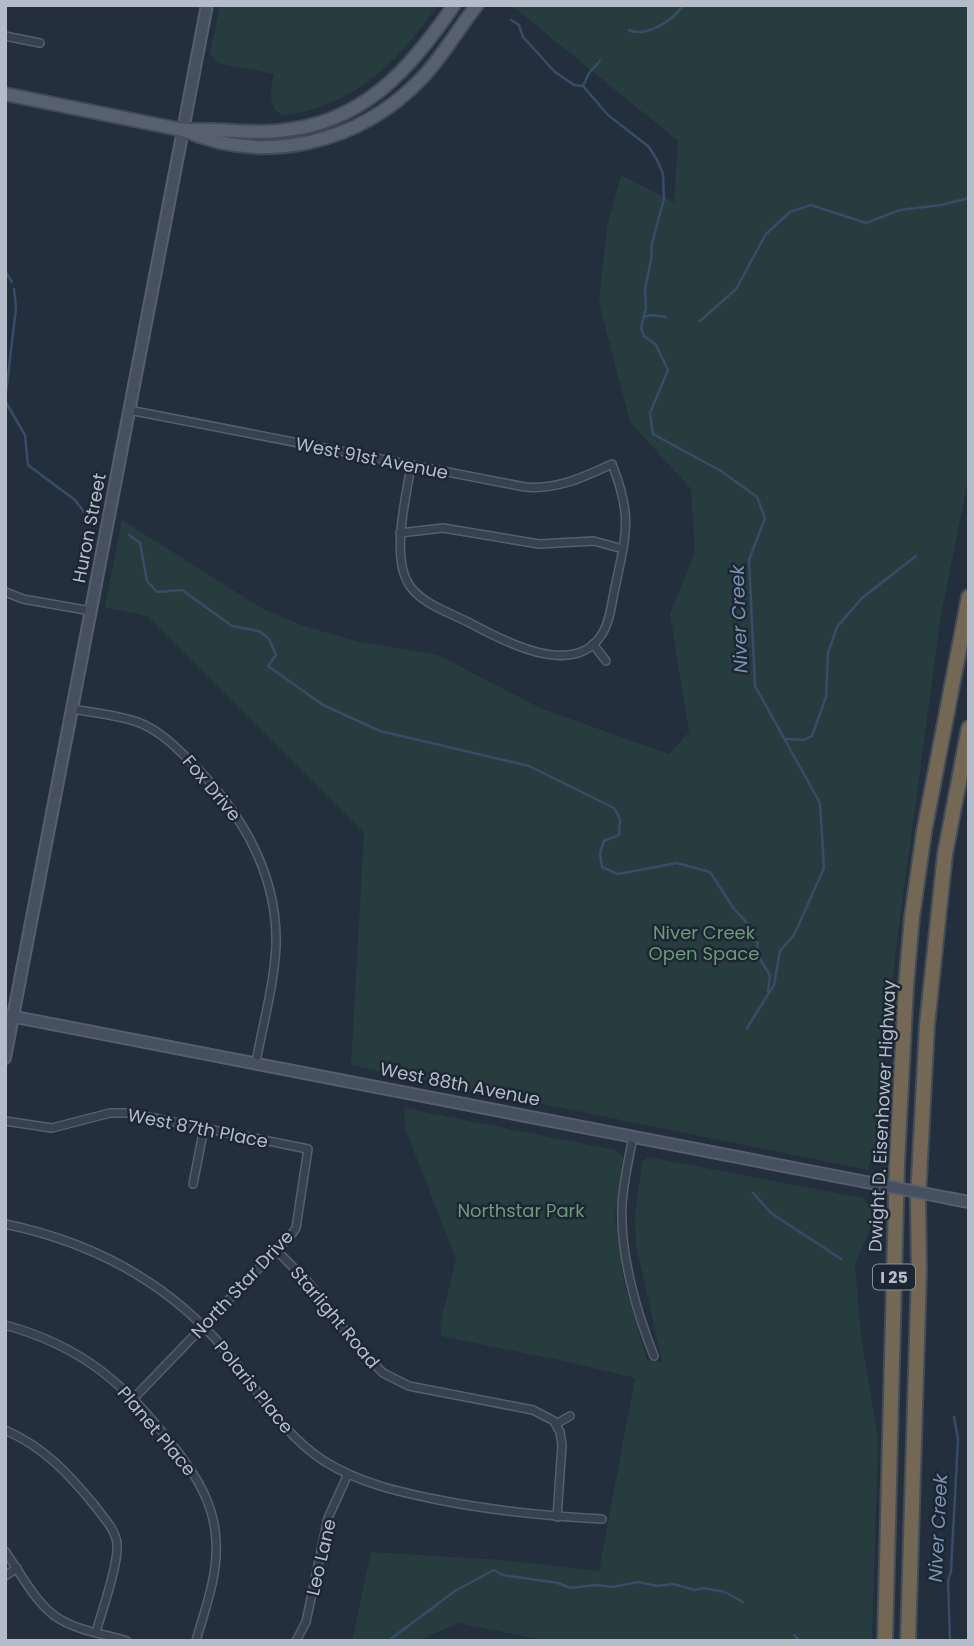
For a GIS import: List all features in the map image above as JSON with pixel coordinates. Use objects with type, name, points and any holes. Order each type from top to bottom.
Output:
[{"type":"highway","name":"Dwight D. Eisenhower Highway","points":[[885,1641],[896,1175],[911,928],[921,852],[969,597]]},
{"type":"highway","points":[[905,1016],[913,988],[928,861],[969,642]]},
{"type":"highway","name":"I 25","points":[[908,1641],[919,1271],[913,1194],[932,961],[946,853],[969,728]]},
{"type":"highway","points":[[900,1641],[913,1194]]},
{"type":"main road","name":"Huron Street","points":[[5,1058],[9,1016],[72,709],[207,5]]},
{"type":"main road","points":[[183,130],[215,128],[275,131],[314,124],[343,113],[372,97],[404,71],[426,46],[454,5]]},
{"type":"main road","points":[[5,94],[183,130],[209,141],[245,147],[287,147],[351,129],[393,103],[424,77],[477,5]]},
{"type":"main road","name":"West 88th Avenue","points":[[9,1016],[633,1136],[866,1182],[913,1194],[969,1202]]},
{"type":"street","points":[[5,36],[40,43]]},
{"type":"street","name":"West 91st Avenue","points":[[130,410],[536,488],[562,484],[612,464],[621,488],[627,519],[623,549]]},
{"type":"street","points":[[400,533],[443,528],[539,544],[594,541],[623,549],[606,626],[593,644],[571,654],[548,654],[508,643],[417,595],[407,581],[400,533],[411,466]]},
{"type":"street","points":[[5,592],[23,599],[91,611]]},
{"type":"street","points":[[593,644],[606,661]]},
{"type":"street","name":"Fox Drive","points":[[72,709],[140,723],[169,740],[221,793],[253,843],[266,876],[275,931],[274,965],[256,1062]]},
{"type":"street","name":"West 87th Place","points":[[5,1121],[52,1128],[110,1113],[130,1113],[308,1149]]},
{"type":"street","points":[[193,1184],[204,1128]]},
{"type":"street","points":[[633,1136],[623,1194],[623,1237],[630,1277],[654,1356]]},
{"type":"street","name":"North Star Drive","points":[[134,1398],[277,1251],[296,1228],[308,1149]]},
{"type":"street","name":"Polaris Place","points":[[5,1224],[69,1241],[128,1269],[162,1290],[204,1326],[293,1436],[324,1460],[348,1474],[411,1495],[507,1513],[602,1519]]},
{"type":"street","name":"Starlight Road","points":[[277,1251],[308,1282],[355,1344],[383,1373],[409,1386],[533,1410],[547,1415],[556,1424]]},
{"type":"street","name":"Planet Place","points":[[5,1325],[42,1337],[69,1350],[103,1372],[134,1398],[189,1466],[205,1495],[212,1515],[216,1541],[215,1572],[196,1641]]},
{"type":"street","points":[[557,1517],[562,1445],[556,1424],[570,1416]]},
{"type":"street","points":[[5,1430],[34,1446],[64,1470],[107,1521],[115,1536],[115,1559],[96,1632]]},
{"type":"street","name":"Leo Lane","points":[[296,1641],[306,1622],[328,1518],[348,1474]]},
{"type":"street","points":[[5,1552],[44,1606],[56,1618],[127,1641]]},
{"type":"street","points":[[5,1576],[17,1568]]},
{"type":"green space","points":[[220,5],[438,5],[407,46],[373,78],[333,102],[283,116],[272,103],[274,74],[218,63],[210,54]]},
{"type":"green space","name":"Niver Creek Open Space","points":[[511,5],[969,5],[969,476],[941,615],[898,934],[882,1067],[879,1156],[869,1163],[868,1170],[351,1065],[364,833],[147,616],[105,607],[122,520],[263,609],[304,626],[356,641],[438,655],[540,708],[669,754],[689,732],[670,614],[695,552],[691,489],[630,422],[599,303],[607,227],[621,175],[674,202],[678,141]]},
{"type":"green space","name":"Northstar Park","points":[[404,1108],[615,1150],[623,1156],[615,1216],[624,1282],[647,1360],[662,1362],[636,1245],[635,1215],[642,1162],[648,1157],[863,1198],[876,1214],[855,1265],[861,1336],[878,1438],[872,1641],[547,1641],[458,1623],[418,1641],[352,1641],[371,1552],[502,1560],[599,1571],[635,1378],[441,1336],[440,1325],[456,1259],[405,1128]]},
{"type":"waterway","points":[[629,30],[651,30],[673,16],[683,5]]},
{"type":"waterway","name":"Niver Creek","points":[[511,20],[519,25],[523,37],[554,71],[574,85],[583,86],[608,115],[649,147],[657,160],[663,174],[664,199],[652,243],[645,289],[646,308],[641,328],[644,336],[656,345],[668,370],[650,413],[653,434],[721,471],[757,497],[765,518],[749,560],[755,686],[820,803],[824,868],[794,935],[780,951],[774,985],[747,1028]]},
{"type":"waterway","points":[[583,86],[589,73],[600,61]]},
{"type":"waterway","points":[[700,321],[736,289],[766,234],[790,212],[811,205],[866,223],[900,210],[969,198]]},
{"type":"waterway","points":[[5,271],[12,282]]},
{"type":"waterway","points":[[14,289],[16,308],[5,401],[25,435],[28,465],[75,500],[90,520]]},
{"type":"waterway","points":[[643,317],[666,317]]},
{"type":"waterway","points":[[129,535],[140,543],[147,581],[157,592],[182,590],[232,626],[259,631],[269,639],[276,655],[268,666],[323,705],[380,731],[529,766],[614,808],[620,819],[619,835],[604,841],[600,853],[602,867],[618,874],[677,863],[710,872],[734,909],[748,924],[744,929],[750,939],[758,943],[759,957],[770,976],[768,991]]},
{"type":"waterway","points":[[785,739],[804,740],[812,736],[826,697],[828,653],[837,627],[862,598],[916,556]]},
{"type":"waterway","name":"Niver Creek","points":[[753,1193],[771,1213],[841,1259]]},
{"type":"waterway","name":"Niver Creek","points":[[950,1641],[948,1581],[951,1571],[958,1439],[954,1417]]},
{"type":"waterway","points":[[388,1641],[455,1591],[494,1570],[502,1575],[558,1583],[570,1588],[596,1585],[613,1587],[638,1582],[657,1586],[673,1584],[695,1590],[703,1588],[725,1592],[743,1602]]},
{"type":"waterway","points":[[794,1635],[800,1641]]}]
